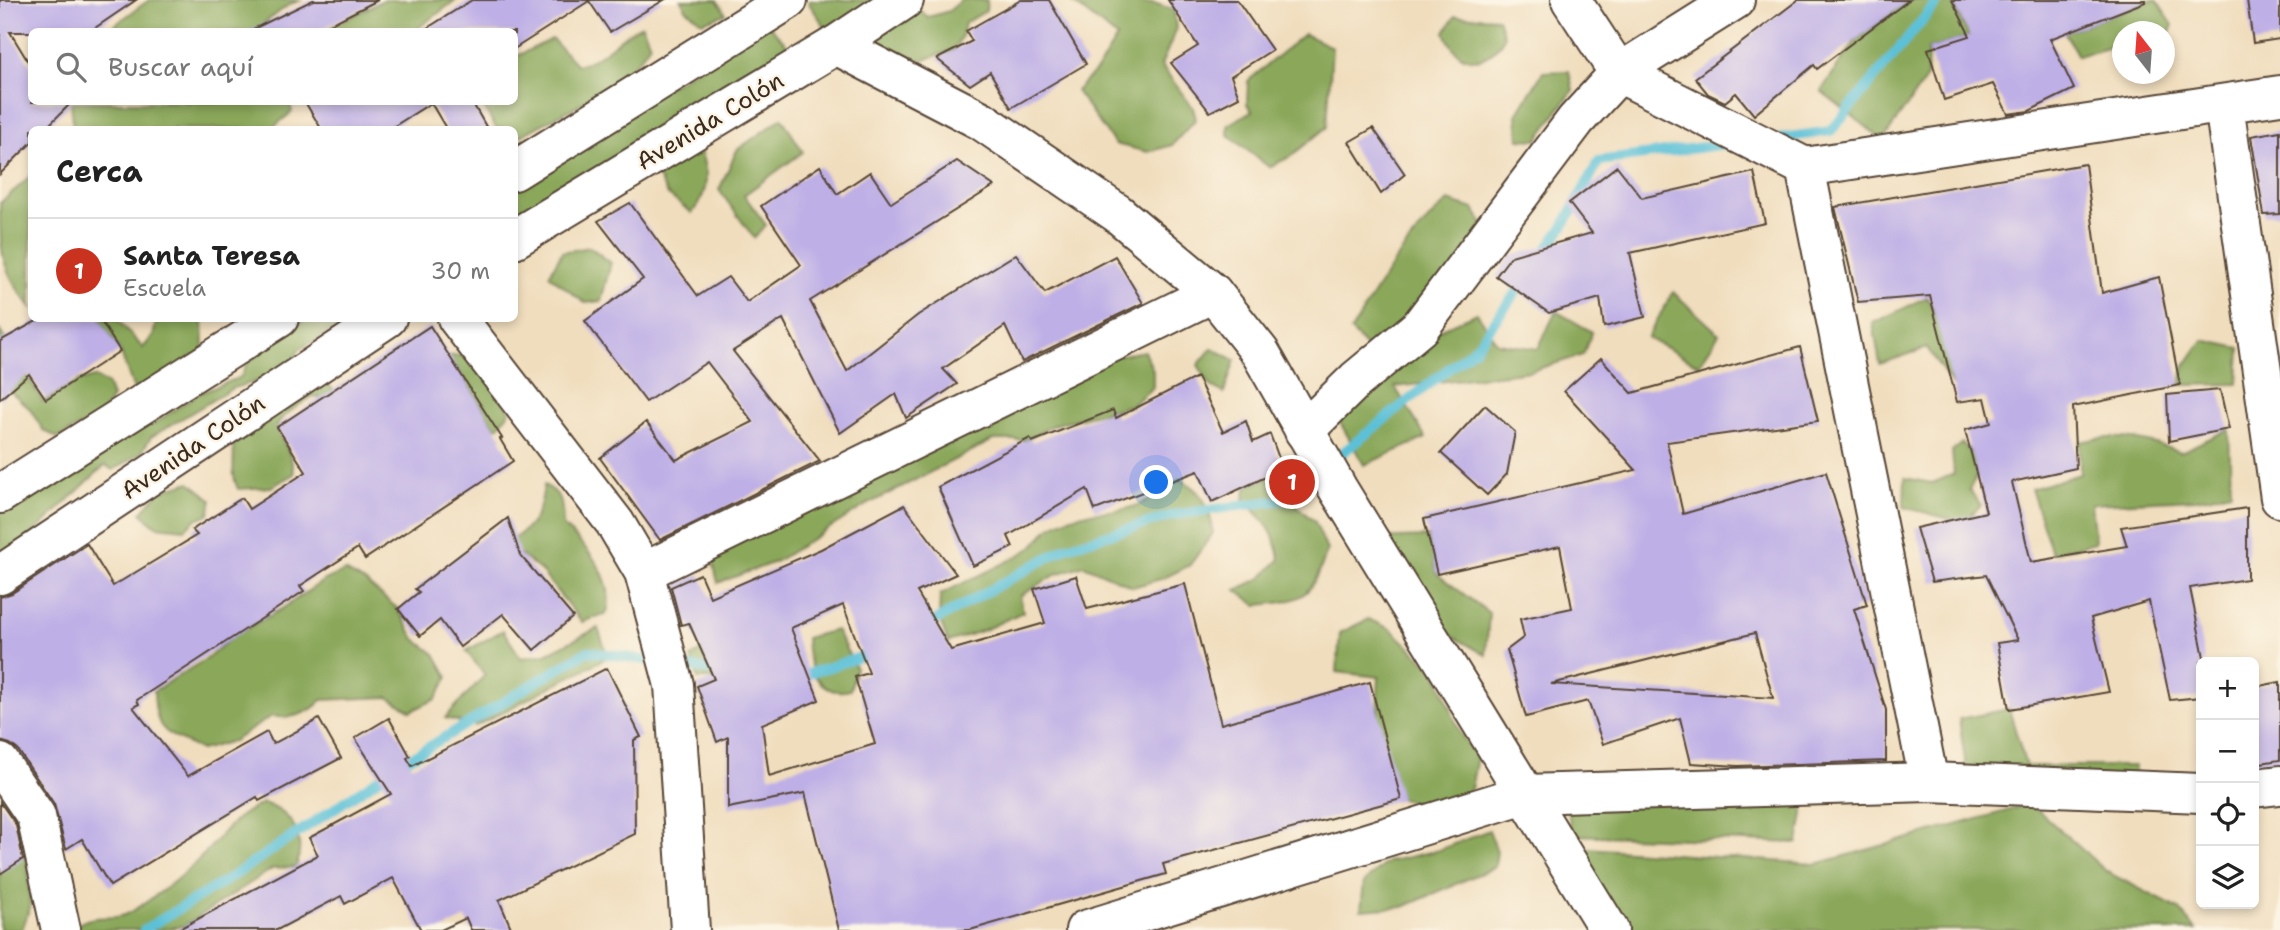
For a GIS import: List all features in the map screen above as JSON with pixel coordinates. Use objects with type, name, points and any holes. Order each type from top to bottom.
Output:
[{"type":"street","points":[[518,169],[788,0]]},
{"type":"street","name":"Avenida Colón","points":[[518,237],[836,45],[904,0]]},
{"type":"street","points":[[1571,0],[1619,73],[1805,167],[2280,96]]},
{"type":"street","points":[[1304,431],[1356,380],[1420,327],[1576,120],[1619,73],[1735,0]]},
{"type":"street","points":[[836,45],[982,121],[1117,213],[1213,292],[1260,352],[1304,431],[1609,930]]},
{"type":"street","points":[[2224,105],[2280,498]]},
{"type":"street","points":[[1805,167],[1929,782]]},
{"type":"street","points":[[644,572],[1213,292]]},
{"type":"street","points":[[0,494],[273,322]]},
{"type":"street","name":"Avenida Colón","points":[[0,575],[381,322]]},
{"type":"street","points":[[460,322],[615,523],[644,572],[674,685],[690,930]]},
{"type":"street","points":[[0,762],[36,816],[61,930]]},
{"type":"street","points":[[1085,930],[1525,794],[1929,782],[2196,793]]},
{"type":"street","points":[[2259,787],[2280,785]]},
{"type":"green space","points":[[149,0],[302,0],[290,4],[264,23],[263,28],[110,28]]},
{"type":"green space","points":[[383,0],[456,0],[418,28],[330,28]]},
{"type":"green space","points":[[681,0],[717,0],[726,14],[702,22],[686,9]]},
{"type":"green space","points":[[883,0],[830,34],[808,2]]},
{"type":"green space","points":[[908,0],[928,17],[949,11],[961,0],[987,0],[986,11],[965,23],[962,36],[954,50],[923,60],[862,46]]},
{"type":"green space","points":[[1069,0],[1137,0],[1142,4],[1154,3],[1174,10],[1176,30],[1161,65],[1193,108],[1196,119],[1172,145],[1148,152],[1115,144],[1076,91],[1099,67],[1117,37]]},
{"type":"green space","points":[[1909,0],[1958,0],[1953,3],[1969,37],[1928,49],[1927,77],[1883,140],[1821,91],[1856,40]]},
{"type":"green space","points":[[2149,0],[2156,0],[2170,21],[2112,21],[2112,47],[2078,56],[2065,33]]},
{"type":"green space","points":[[1455,16],[1498,18],[1504,37],[1489,55],[1481,59],[1464,57],[1450,44],[1445,32]]},
{"type":"green space","points":[[768,24],[790,48],[518,225],[518,182]]},
{"type":"green space","points":[[642,25],[650,44],[638,61],[609,87],[521,136],[518,135],[518,126],[495,126],[483,105],[518,105],[518,56],[552,39],[577,65],[603,53]]},
{"type":"green space","points":[[1304,34],[1332,47],[1327,127],[1290,157],[1269,167],[1228,135],[1228,125],[1252,111],[1247,104],[1248,81]]},
{"type":"green space","points":[[1569,71],[1573,90],[1537,140],[1519,139],[1517,114],[1543,72]]},
{"type":"green space","points":[[71,105],[291,105],[292,112],[275,126],[73,126]]},
{"type":"green space","points":[[782,118],[803,152],[744,195],[766,225],[754,238],[719,190],[737,150]]},
{"type":"green space","points":[[697,142],[706,170],[706,179],[703,196],[692,213],[667,194],[653,167]]},
{"type":"green space","points":[[28,179],[28,303],[13,282],[4,259],[0,234],[0,203]]},
{"type":"green space","points":[[1448,201],[1474,209],[1484,226],[1410,336],[1369,350],[1351,331],[1406,246]]},
{"type":"green space","points":[[590,247],[611,263],[601,301],[585,303],[549,275],[562,252]]},
{"type":"green space","points":[[1673,292],[1719,334],[1699,365],[1647,338]]},
{"type":"green space","points":[[1927,297],[1945,335],[1969,352],[1952,384],[1927,348],[1880,364],[1873,323]]},
{"type":"green space","points":[[1556,311],[1592,332],[1583,355],[1531,371],[1395,387],[1426,438],[1364,465],[1337,417],[1388,353],[1477,313],[1497,343],[1538,349]]},
{"type":"green space","points":[[101,322],[120,322],[143,348],[153,336],[156,322],[203,322],[204,349],[136,395],[120,351]]},
{"type":"green space","points":[[301,322],[346,322],[300,349],[283,374],[233,388],[151,437],[141,453],[113,470],[105,465],[0,565],[0,483],[62,477],[96,458],[102,440],[136,424],[152,425],[198,394],[241,377],[247,363]]},
{"type":"green space","points":[[0,331],[43,402],[79,381],[94,377],[107,384],[112,397],[103,413],[58,438],[43,430],[30,409],[9,390],[0,367]]},
{"type":"green space","points":[[2203,340],[2240,348],[2238,384],[2180,385],[2185,366]]},
{"type":"green space","points":[[1212,348],[1235,360],[1224,393],[1211,386],[1198,365]]},
{"type":"green space","points":[[1144,351],[1153,370],[1153,387],[1132,405],[1053,425],[1026,440],[993,440],[868,504],[775,562],[718,583],[710,549],[1104,358]]},
{"type":"green space","points":[[472,355],[510,411],[499,426],[495,427],[449,356]]},
{"type":"green space","points":[[320,379],[330,386],[353,418],[331,402],[313,396],[282,418],[278,425],[278,431],[291,458],[294,474],[271,487],[238,489],[234,476],[232,437]]},
{"type":"green space","points":[[2229,429],[2231,492],[2197,499],[2091,504],[2095,542],[2052,553],[2031,489],[2080,474],[2080,442],[2107,438],[2131,439],[2181,452]]},
{"type":"green space","points":[[1962,443],[1984,465],[1969,489],[1981,505],[1964,523],[1904,507],[1905,478],[1932,483],[1954,474],[1952,451]]},
{"type":"green space","points":[[1173,475],[1191,486],[1202,498],[1212,522],[1213,533],[1190,565],[1164,578],[1133,587],[1084,565],[1057,574],[1020,596],[1023,612],[984,630],[948,642],[939,618],[940,595],[1020,555],[1051,527],[1071,517],[1130,508],[1144,502],[1158,492]]},
{"type":"green space","points":[[1266,479],[1283,483],[1298,507],[1315,522],[1327,550],[1316,578],[1304,594],[1285,601],[1256,605],[1236,590],[1260,579],[1280,559],[1271,532],[1244,498],[1247,486]]},
{"type":"green space","points":[[190,482],[212,500],[209,514],[196,519],[185,529],[156,526],[141,513],[160,491]]},
{"type":"green space","points":[[544,485],[559,497],[563,526],[582,544],[604,576],[609,600],[607,613],[582,622],[540,570],[517,552],[513,539],[532,523],[541,502]]},
{"type":"green space","points":[[1429,537],[1437,574],[1489,613],[1486,655],[1420,618],[1369,539]]},
{"type":"green space","points":[[345,571],[365,582],[398,609],[415,639],[435,654],[448,677],[436,699],[411,711],[388,697],[322,700],[305,712],[286,717],[272,716],[233,741],[201,750],[164,730],[157,716],[154,691],[209,657],[233,636],[280,610],[323,581]]},
{"type":"green space","points":[[1368,619],[1391,629],[1436,672],[1460,733],[1477,757],[1471,789],[1446,804],[1430,806],[1401,799],[1388,768],[1381,740],[1379,677],[1337,672],[1340,633]]},
{"type":"green space","points":[[598,628],[608,657],[476,726],[445,718],[485,675],[466,651],[503,630],[521,658],[546,654]]},
{"type":"green space","points":[[836,630],[856,668],[850,690],[829,689],[822,684],[809,659],[806,638]]},
{"type":"green space","points":[[710,646],[724,673],[713,679],[698,679],[691,657]]},
{"type":"green space","points":[[2009,709],[2026,766],[2135,766],[2133,791],[1967,775],[1959,719]]},
{"type":"green space","points":[[1806,797],[1798,843],[1572,835],[1567,804]]},
{"type":"green space","points":[[263,803],[282,813],[294,827],[299,845],[296,867],[272,869],[184,926],[159,930],[71,930],[86,920],[116,917],[131,912],[190,868],[238,818]]},
{"type":"green space","points":[[2031,804],[2107,872],[2179,909],[2196,930],[1624,930],[1571,847],[1816,864]]},
{"type":"green space","points":[[1489,830],[1497,851],[1495,867],[1403,907],[1361,910],[1364,882],[1387,862],[1439,850]]},
{"type":"green space","points":[[27,855],[30,907],[22,930],[0,930],[0,873]]},
{"type":"building","points":[[0,0],[136,0],[95,28],[28,28],[28,32],[10,32],[28,61],[28,105],[69,105],[48,126],[28,126],[28,146],[0,174]]},
{"type":"building","points":[[313,0],[378,0],[323,28],[255,28]]},
{"type":"building","points":[[472,0],[664,0],[610,32],[589,1],[518,46],[518,28],[427,28]]},
{"type":"building","points":[[1021,0],[1049,0],[1086,64],[1011,108],[990,72],[970,85],[937,59],[972,41],[966,31]]},
{"type":"building","points":[[1168,0],[1237,0],[1272,50],[1231,76],[1239,97],[1210,112],[1171,63],[1198,46]]},
{"type":"building","points":[[1798,0],[1909,0],[1817,69],[1814,65],[1754,115],[1736,93],[1725,102],[1708,94],[1695,78]]},
{"type":"building","points":[[1952,0],[2145,2],[2050,39],[2074,89],[2029,111],[2008,114],[1993,84],[1944,100],[1928,49],[1970,36]]},
{"type":"building","points":[[2247,0],[2280,0],[2280,39],[2253,43]]},
{"type":"building","points":[[307,105],[428,105],[394,126],[320,126]]},
{"type":"building","points":[[432,105],[474,105],[486,126],[445,126]]},
{"type":"building","points":[[1373,128],[1405,174],[1381,194],[1349,142]]},
{"type":"building","points":[[2280,131],[2280,214],[2264,215],[2251,136]]},
{"type":"building","points":[[957,161],[994,186],[810,301],[847,371],[918,315],[1016,254],[1045,293],[1115,256],[1143,303],[1022,362],[1005,326],[943,369],[957,384],[906,418],[896,394],[840,433],[783,319],[733,351],[820,461],[660,540],[600,458],[646,422],[676,460],[753,422],[707,362],[646,402],[585,321],[643,279],[598,221],[630,203],[698,296],[728,277],[747,302],[801,265],[761,206],[820,166],[837,194],[870,172],[891,203]]},
{"type":"building","points":[[2085,164],[2102,293],[2159,277],[2180,385],[2073,407],[2076,468],[2012,482],[2031,562],[2127,546],[2121,527],[2247,508],[2247,579],[2190,588],[2204,657],[2196,657],[2196,697],[2170,700],[2149,601],[2091,618],[2109,692],[2009,709],[1997,643],[2018,640],[1986,575],[1932,582],[1916,528],[1986,512],[1965,430],[1991,423],[1985,398],[1957,402],[1930,296],[1858,302],[1835,207]]},
{"type":"building","points":[[1617,166],[1642,198],[1754,172],[1765,223],[1630,253],[1645,317],[1604,327],[1600,298],[1549,313],[1496,276],[1511,256],[1592,233],[1569,203]]},
{"type":"building","points":[[35,322],[102,322],[120,351],[46,399],[29,374],[0,399],[0,341]]},
{"type":"building","points":[[430,326],[502,438],[500,439],[513,461],[365,559],[358,548],[300,586],[304,591],[137,700],[139,704],[133,707],[188,776],[267,732],[273,744],[319,719],[341,758],[259,801],[257,797],[110,886],[82,839],[66,849],[54,804],[18,750],[0,741],[0,597],[12,593],[87,544],[113,586],[197,535],[192,530],[242,498],[249,509],[306,472],[277,427]]},
{"type":"building","points":[[1800,347],[1818,421],[1667,442],[1683,514],[1826,472],[1867,605],[1854,609],[1886,710],[1886,761],[1738,766],[1691,763],[1680,718],[1603,744],[1588,701],[1526,717],[1507,650],[1524,637],[1520,619],[1572,608],[1560,546],[1437,574],[1424,519],[1636,470],[1564,391],[1601,358],[1632,393]],"holes":[[[1755,633],[1773,698],[1551,684]]]},
{"type":"building","points":[[1197,377],[1223,432],[1246,421],[1253,442],[1270,434],[1283,469],[1212,502],[1198,471],[1095,510],[1087,489],[1008,536],[1013,547],[973,566],[938,487],[1030,438],[1032,442],[1113,410],[1116,418]]},
{"type":"building","points":[[2220,390],[2229,429],[2169,441],[2167,395]]},
{"type":"building","points":[[1485,405],[1515,432],[1507,474],[1487,495],[1441,453]]},
{"type":"building","points":[[904,505],[956,574],[917,592],[951,650],[1045,623],[1034,589],[1076,576],[1087,609],[1185,584],[1221,724],[1370,682],[1401,799],[1163,864],[1166,874],[970,930],[839,930],[805,793],[728,808],[728,737],[717,742],[697,686],[714,679],[689,623],[681,625],[671,587],[700,574],[710,597],[821,549]],"holes":[[[843,605],[869,673],[855,677],[875,744],[769,776],[762,724],[819,700],[791,628]]]},
{"type":"building","points":[[508,518],[520,555],[573,617],[534,650],[503,614],[460,647],[440,620],[420,636],[398,609],[419,592],[415,589]]},
{"type":"building","points":[[607,668],[641,737],[634,740],[635,834],[499,900],[512,930],[471,930],[466,918],[441,930],[421,930],[393,878],[345,904],[341,896],[277,930],[177,930],[318,855],[309,838],[391,794],[355,738],[389,718],[410,756],[407,758],[412,766]]},
{"type":"building","points":[[2280,682],[2280,760],[2259,763],[2259,720],[2259,686]]},
{"type":"building","points":[[0,802],[16,825],[23,859],[0,874]]},
{"type":"waterway","points":[[1782,138],[1831,131],[1939,0]]},
{"type":"waterway","points":[[1542,256],[1564,225],[1599,161],[1726,144]]},
{"type":"waterway","points":[[1332,461],[1476,347],[1525,280]]},
{"type":"waterway","points":[[924,627],[1067,547],[1174,515],[1288,499]]},
{"type":"waterway","points":[[144,930],[230,878],[407,760],[588,651],[645,660]]},
{"type":"waterway","points":[[798,677],[876,652]]},
{"type":"waterway","points":[[676,666],[722,671]]},
{"type":"place","name":"Santa Teresa","points":[[1292,482]]}]
